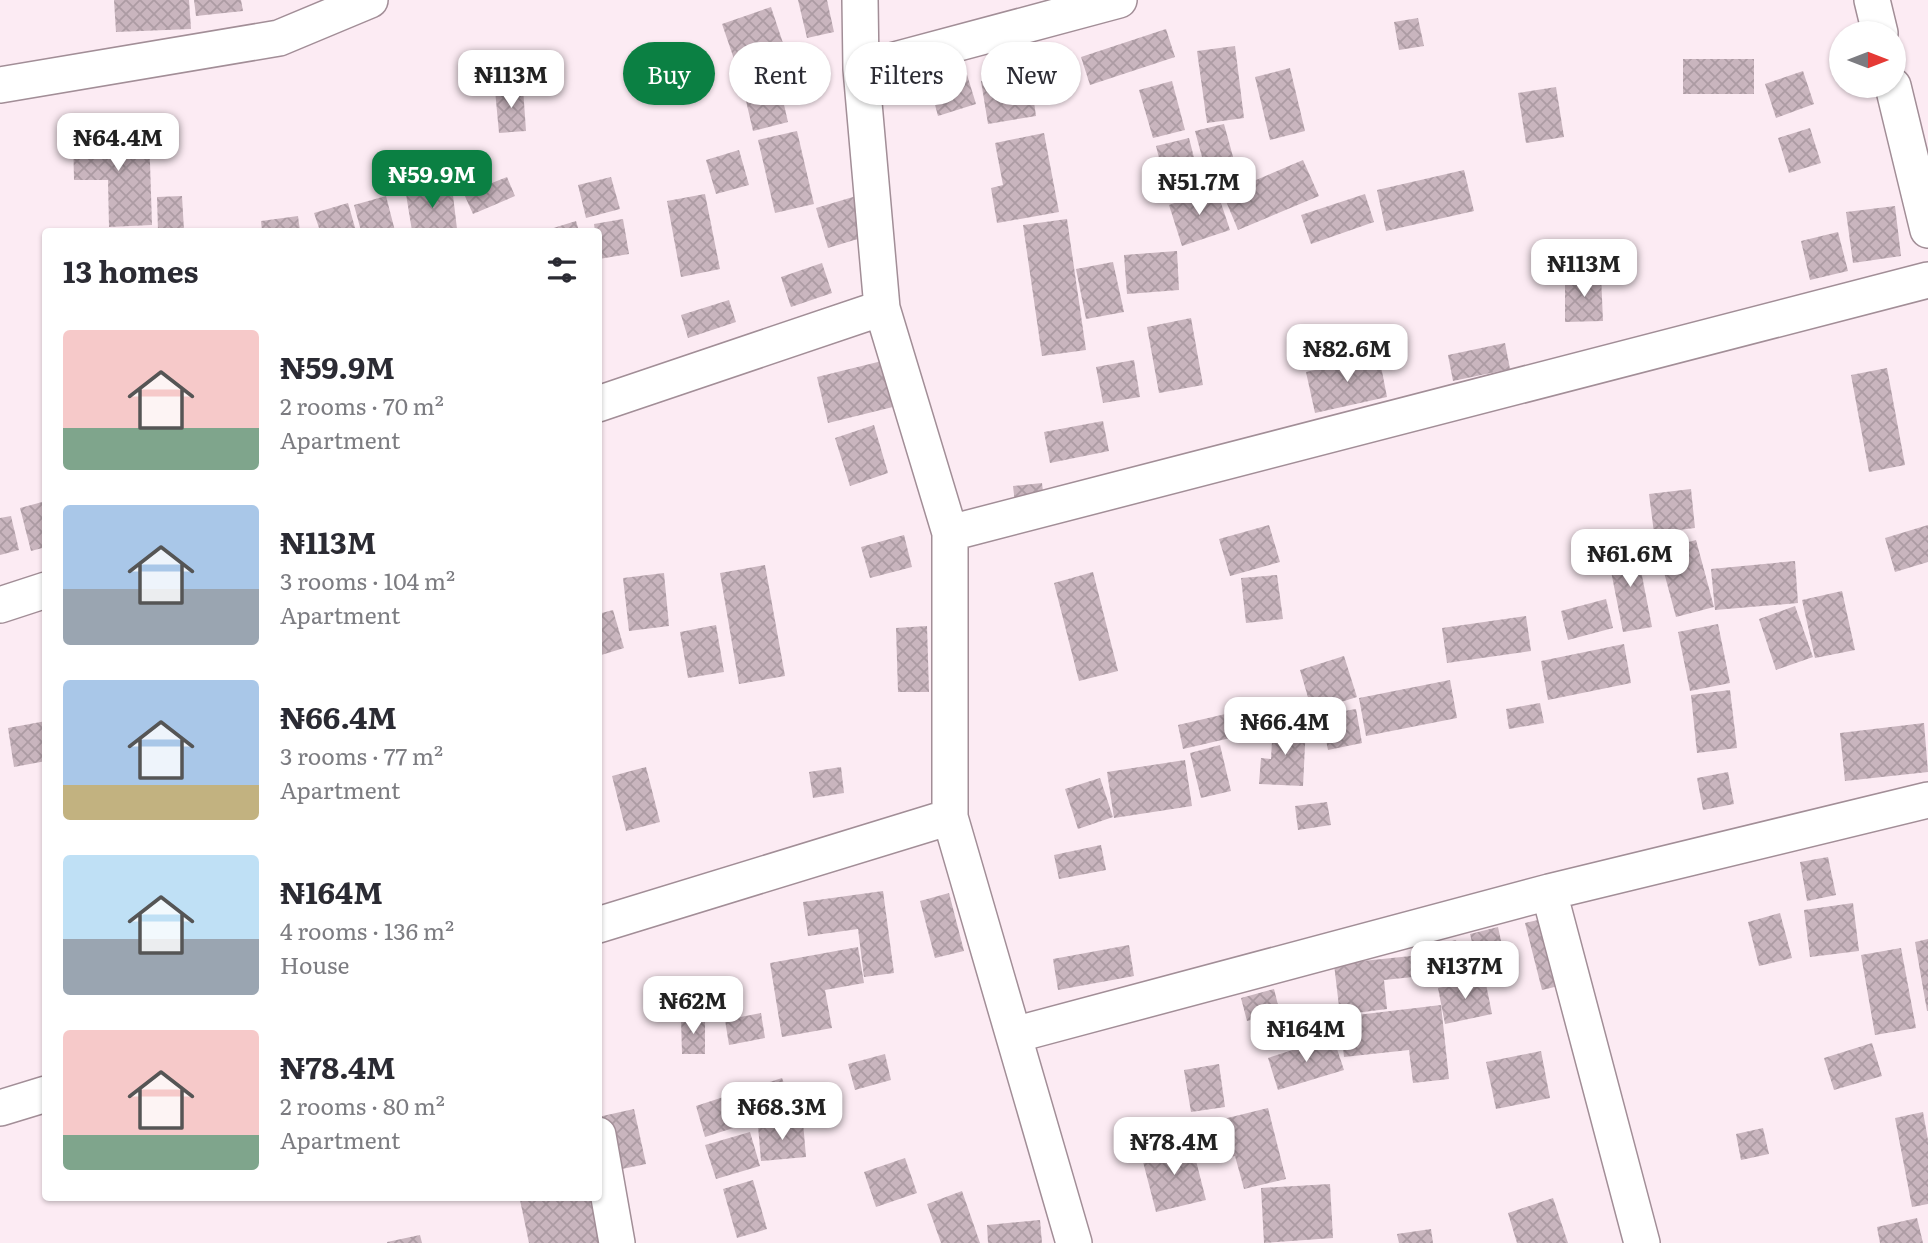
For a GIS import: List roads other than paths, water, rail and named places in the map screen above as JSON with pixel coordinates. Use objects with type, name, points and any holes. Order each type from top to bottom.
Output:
[{"type":"street","points":[[0,85],[279,38],[370,0]]},
{"type":"street","points":[[860,0],[861,42]]},
{"type":"street","points":[[962,42],[1119,0]]},
{"type":"street","points":[[1872,0],[1877,21]]},
{"type":"street","points":[[1896,98],[1928,230]]},
{"type":"street","points":[[864,105],[882,308],[950,533],[950,817],[1074,1243]]},
{"type":"street","points":[[950,533],[1928,280]]},
{"type":"street","points":[[602,403],[882,308]]},
{"type":"street","points":[[0,605],[42,591]]},
{"type":"street","points":[[1014,1035],[1549,892],[1928,800]]},
{"type":"street","points":[[602,924],[950,817]]},
{"type":"street","points":[[1549,892],[1642,1243]]},
{"type":"street","points":[[0,1108],[42,1095]]},
{"type":"street","points":[[602,1158],[617,1243]]}]
